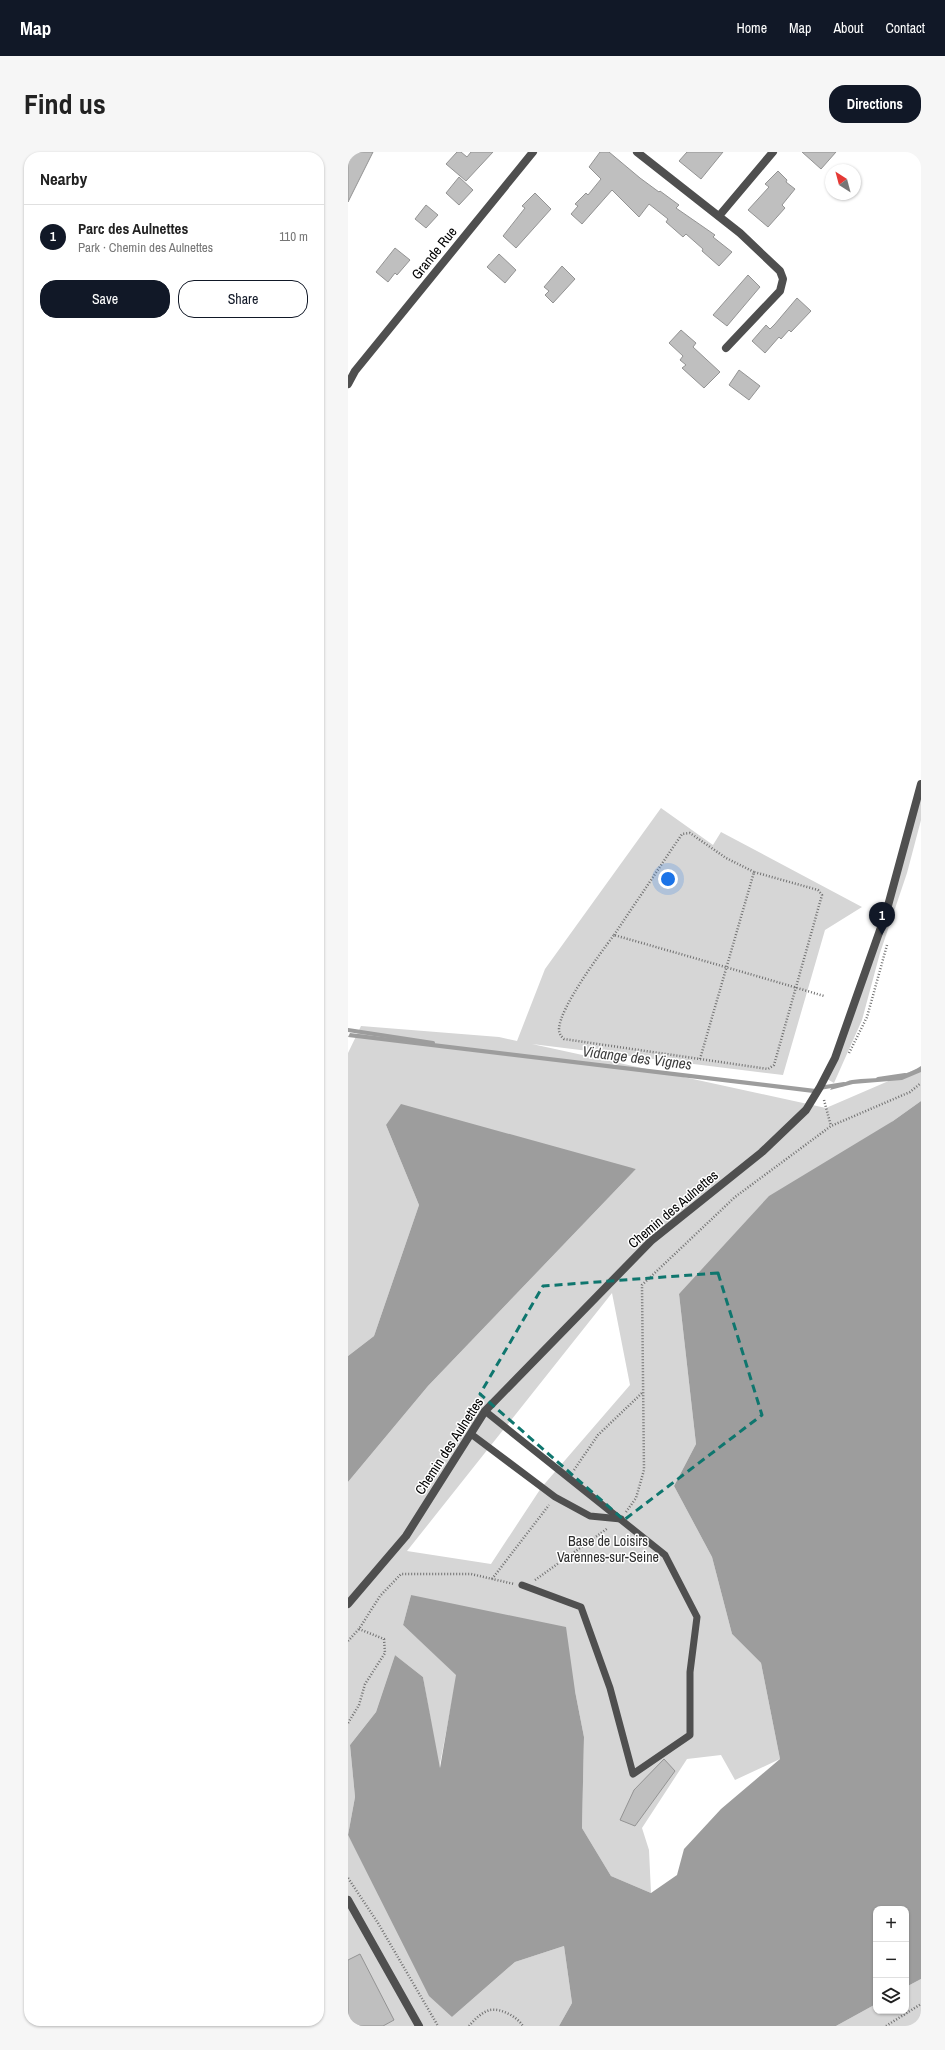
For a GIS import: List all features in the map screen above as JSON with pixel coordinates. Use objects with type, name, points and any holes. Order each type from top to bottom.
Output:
[{"type":"street","name":"Grande Rue","points":[[348,384],[356,371],[533,152]]},
{"type":"street","points":[[637,152],[740,233],[780,271],[783,279],[780,291],[726,348]]},
{"type":"street","points":[[719,216],[773,152]]},
{"type":"street","name":"Chemin des Aulnettes","points":[[348,1604],[406,1536],[485,1411],[651,1241],[762,1152],[806,1110],[820,1088],[835,1058],[886,913],[921,784]]},
{"type":"street","points":[[348,1900],[419,2026]]},
{"type":"lane","points":[[485,1411],[666,1555],[697,1617],[690,1672],[690,1735],[633,1774],[610,1688],[581,1607],[522,1586]]},
{"type":"lane","points":[[471,1434],[555,1497],[590,1516],[621,1519]]},
{"type":"path","points":[[690,833],[726,858],[754,872],[818,890],[822,895],[797,988],[774,1065],[768,1068],[700,1059],[564,1039],[560,1035],[559,1027],[571,999],[682,834],[690,833]]},
{"type":"path","points":[[700,1059],[754,872]]},
{"type":"path","points":[[614,935],[824,996]]},
{"type":"path","points":[[348,1641],[359,1629],[380,1596],[401,1574],[471,1574],[522,1586],[532,1582],[621,1519],[636,1498],[644,1470],[642,1285],[735,1197],[831,1126],[910,1092],[921,1083]]},
{"type":"path","points":[[820,1088],[831,1126]]},
{"type":"path","points":[[569,1477],[598,1435],[643,1393]]},
{"type":"path","points":[[492,1579],[555,1497]]},
{"type":"path","points":[[348,1723],[359,1705],[365,1684],[385,1653],[384,1639],[359,1629]]},
{"type":"path","points":[[348,1878],[378,1923],[438,2026]]},
{"type":"path","points":[[886,2026],[921,2004]]},
{"type":"path","points":[[469,2026],[480,2015],[490,2010],[504,2012],[519,2019],[522,2026]]},
{"type":"highlighted area","points":[[718,1273],[762,1415],[624,1520],[480,1394],[543,1286]]},
{"type":"green space","points":[[921,790],[921,820],[907,873],[880,953],[862,1020],[834,1083],[827,1079],[844,1039]]},
{"type":"green space","name":"Base de Loisirs Varennes-sur-Seine","points":[[661,808],[713,845],[721,832],[862,907],[825,930],[783,1075],[532,1044],[826,1108],[921,1067],[921,1101],[893,1121],[679,1294],[696,1444],[674,1486],[712,1557],[732,1634],[761,1663],[780,1759],[735,1780],[721,1755],[687,1759],[642,1828],[649,1850],[651,1893],[611,1876],[582,1828],[584,1737],[575,1691],[411,1595],[403,1625],[457,1675],[439,1769],[423,1677],[395,1655],[376,1712],[350,1745],[355,1797],[348,1835],[348,1482],[428,1386],[636,1169],[386,1125],[419,1205],[374,1336],[348,1356],[348,1053],[361,1026],[499,1037],[517,1041],[545,969]],"holes":[[[612,1293],[630,1385],[541,1488],[491,1564],[407,1551]]]},
{"type":"green space","points":[[348,1835],[452,2017],[515,1962],[564,1946],[572,2003],[559,2026],[348,2026]]},
{"type":"green space","points":[[921,1979],[921,2026],[836,2026],[873,2006],[873,2014],[909,2014],[909,1985]]},
{"type":"shaded area","points":[[350,1033],[816,1089],[813,1093],[348,1037]]},
{"type":"shaded area","points":[[921,1066],[921,1072],[902,1080],[853,1084],[830,1090],[832,1087],[849,1081],[896,1076],[905,1074]]},
{"type":"shaded area","points":[[921,1101],[921,1979],[909,1985],[909,1906],[873,1906],[873,2006],[836,2026],[559,2026],[572,2003],[564,1946],[515,1962],[452,2017],[429,1996],[348,1835],[355,1797],[350,1745],[376,1712],[395,1655],[423,1677],[440,1768],[456,1675],[403,1625],[411,1595],[566,1627],[575,1691],[584,1737],[582,1828],[611,1876],[651,1893],[677,1875],[684,1849],[721,1809],[780,1759],[761,1663],[732,1634],[712,1557],[674,1486],[696,1444],[679,1294],[769,1196],[893,1121]]},
{"type":"shaded area","points":[[401,1104],[636,1169],[428,1386],[348,1482],[348,1356],[374,1336],[419,1205],[386,1125]]},
{"type":"building","points":[[354,152],[373,152],[348,202],[348,163]]},
{"type":"building","points":[[457,152],[461,152],[467,157],[471,152],[493,152],[466,181],[446,164]]},
{"type":"building","points":[[600,152],[609,152],[640,178],[679,205],[676,208],[715,235],[713,237],[732,252],[719,266],[686,234],[683,237],[666,222],[668,219],[649,204],[639,217],[612,190],[582,224],[571,214],[578,206],[575,204],[586,193],[588,195],[601,179],[589,167]]},
{"type":"building","points":[[687,152],[723,152],[701,179],[679,161]]},
{"type":"building","points":[[802,152],[836,152],[821,169]]},
{"type":"building","points":[[778,171],[787,180],[786,182],[795,189],[782,205],[785,208],[768,227],[748,210],[769,187],[765,184]]},
{"type":"building","points":[[459,177],[473,190],[459,205],[446,193]]},
{"type":"building","points":[[535,193],[551,209],[516,248],[503,236],[525,208],[522,206]]},
{"type":"building","points":[[426,205],[438,215],[426,228],[415,219]]},
{"type":"building","points":[[395,248],[410,260],[397,275],[395,273],[388,282],[376,272]]},
{"type":"building","points":[[499,254],[516,270],[505,283],[487,267]]},
{"type":"building","points":[[562,266],[575,279],[553,303],[545,295],[549,291],[544,287]]},
{"type":"building","points":[[748,275],[760,287],[727,326],[713,315]]},
{"type":"building","points":[[797,298],[811,311],[791,332],[789,330],[781,339],[779,337],[765,353],[752,341],[766,325],[770,329]]},
{"type":"building","points":[[681,330],[696,343],[693,347],[720,372],[704,388],[682,368],[686,365],[680,360],[683,356],[669,343]]},
{"type":"building","points":[[739,370],[760,386],[749,400],[729,385]]},
{"type":"building","points":[[664,1759],[675,1771],[635,1826],[620,1820],[634,1790]]},
{"type":"building","points":[[360,1954],[394,2020],[383,2026],[348,2026],[348,1960]]},
{"type":"waterway","name":"Vidange des Vignes","points":[[348,1030],[433,1043]]},
{"type":"waterway","name":"Vidange des Vignes","points":[[878,1079],[905,1075]]},
{"type":"waterway","name":"Vidange des Vignes","points":[[819,1088],[844,1084]]},
{"type":"place","name":"Parc des Aulnettes","points":[[882,935]]}]
